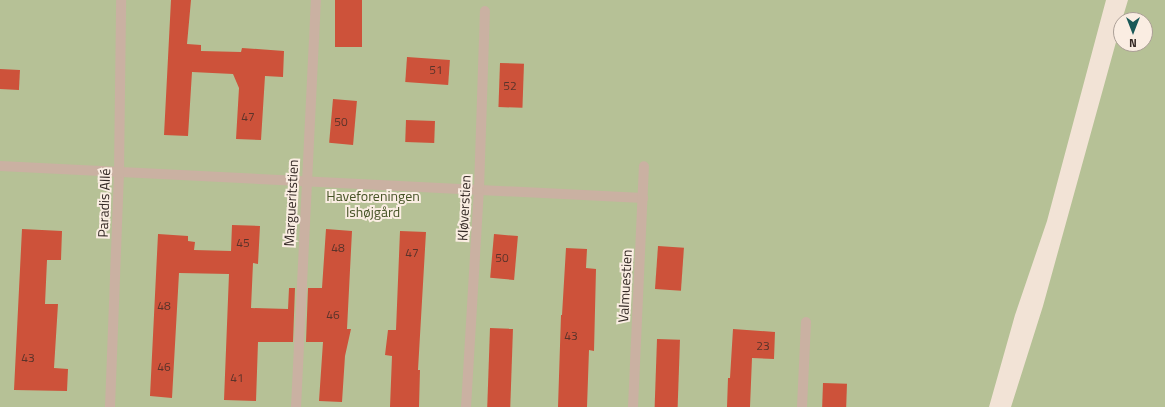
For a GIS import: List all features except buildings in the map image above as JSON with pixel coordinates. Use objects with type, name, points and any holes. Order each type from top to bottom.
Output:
[{"type":"lane","name":"Paradis Allé","points":[[110,407],[119,173],[121,0]]},
{"type":"lane","name":"Margueritstien","points":[[296,407],[316,0]]},
{"type":"lane","name":"Kløverstien","points":[[466,407],[479,189],[485,11]]},
{"type":"lane","points":[[0,166],[119,173],[306,180],[643,198]]},
{"type":"lane","name":"Valmuestien","points":[[634,407],[644,166]]},
{"type":"lane","points":[[802,407],[806,322]]},
{"type":"green space","name":"Haveforeningen Ishøjgård","points":[[0,0],[1106,0],[1047,221],[1015,315],[989,407],[0,407]]},
{"type":"green space","points":[[1128,0],[1165,0],[1165,407],[1011,407],[1043,306],[1113,52],[1153,52],[1153,12],[1124,12]]}]
